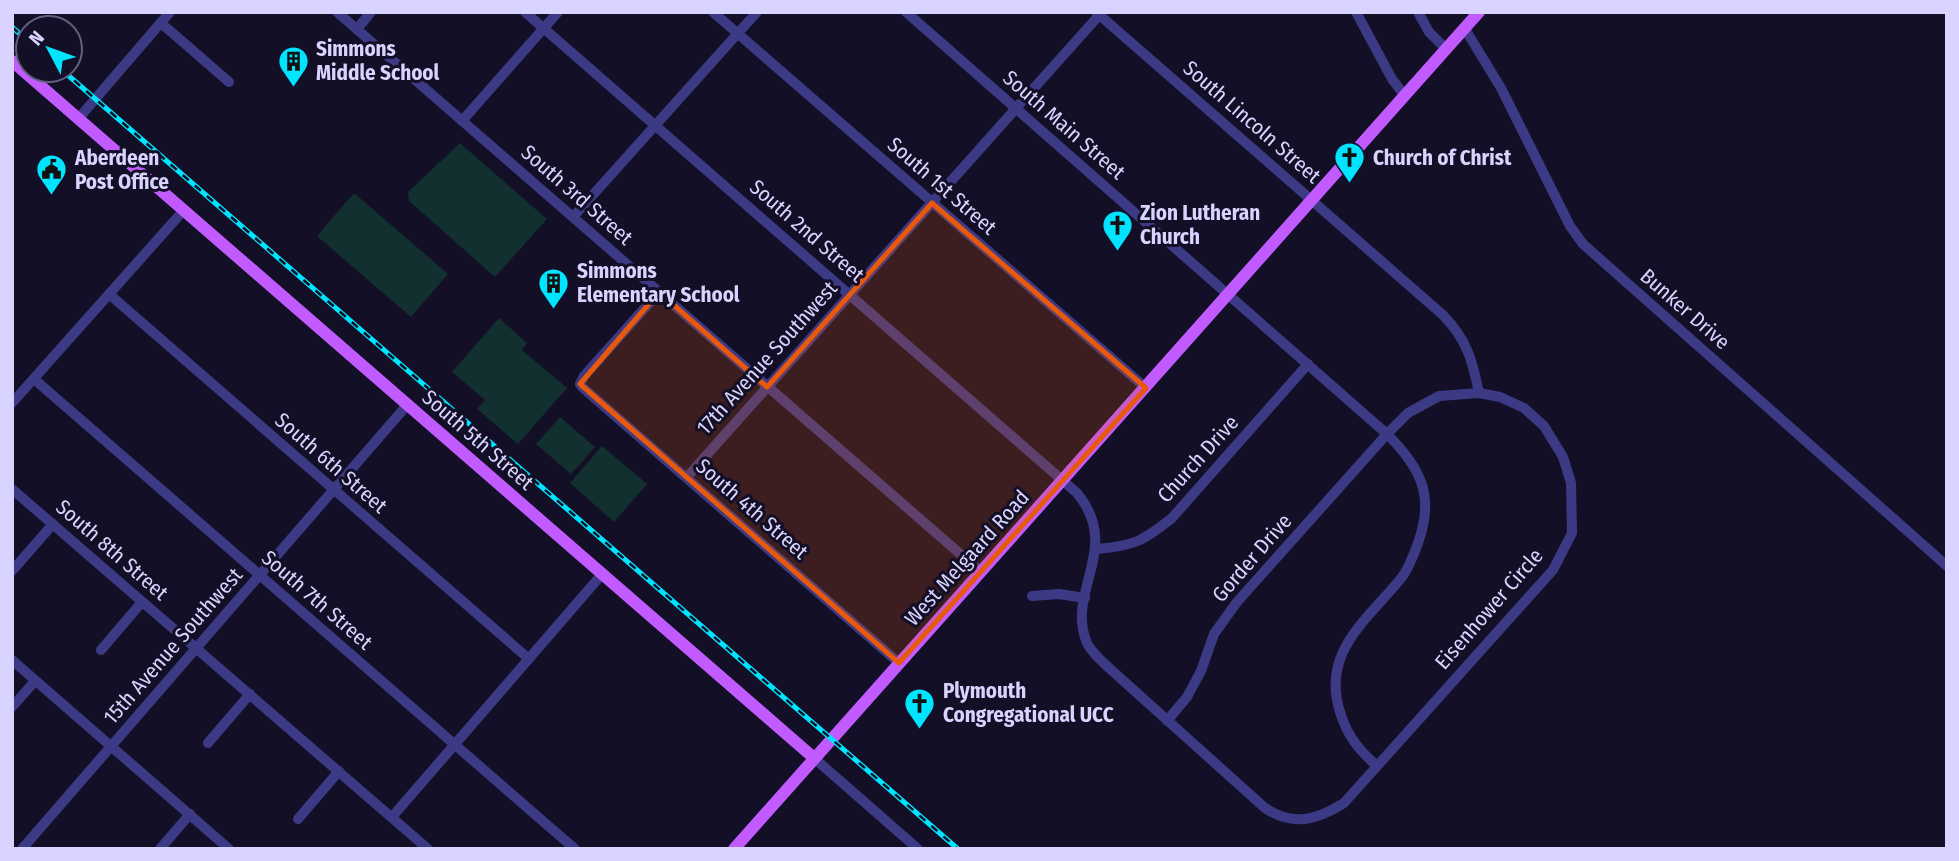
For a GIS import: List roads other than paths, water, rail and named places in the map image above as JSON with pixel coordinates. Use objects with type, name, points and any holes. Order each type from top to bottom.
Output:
[{"type":"main road","name":"West Melgaard Road","points":[[734,849],[1479,12]]},
{"type":"main road","name":"South 5th Street","points":[[12,61],[814,758]]},
{"type":"street","points":[[78,118],[170,12]]},
{"type":"street","name":"South 3rd Street","points":[[337,12],[981,572]]},
{"type":"street","points":[[356,29],[371,12]]},
{"type":"street","name":"South 2nd Street","points":[[525,12],[851,293],[1062,481]]},
{"type":"street","points":[[461,121],[558,12]]},
{"type":"street","name":"South 1st Street","points":[[713,12],[1146,388]]},
{"type":"street","points":[[573,218],[757,12]]},
{"type":"street","name":"South Main Street","points":[[906,12],[1229,294]]},
{"type":"street","points":[[1356,12],[1392,79],[1405,96]]},
{"type":"street","points":[[1418,12],[1429,32],[1446,50]]},
{"type":"street","name":"17th Avenue Southwest","points":[[687,477],[1099,13]]},
{"type":"street","name":"South Lincoln Street","points":[[1099,13],[1458,331],[1467,347],[1479,393]]},
{"type":"street","points":[[161,23],[229,82]]},
{"type":"street","name":"Bunker Drive","points":[[1465,29],[1501,88],[1570,226],[1583,244],[1947,566]]},
{"type":"street","points":[[12,403],[184,210]]},
{"type":"street","name":"South 4th Street","points":[[659,292],[584,376],[580,384],[899,663]]},
{"type":"street","points":[[1229,294],[1387,433],[1412,463],[1422,484],[1426,522],[1404,575],[1354,632],[1337,667],[1337,703],[1344,725],[1355,745],[1377,766]]},
{"type":"street","name":"South 6th Street","points":[[109,295],[529,659]]},
{"type":"street","name":"Church Drive","points":[[1097,549],[1122,547],[1145,539],[1172,518],[1308,364]]},
{"type":"street","name":"South 7th Street","points":[[34,379],[575,849]]},
{"type":"street","name":"Eisenhower Circle","points":[[1062,481],[1084,502],[1095,531],[1097,549],[1081,623],[1088,646],[1265,808],[1299,820],[1324,816],[1344,803],[1553,570],[1572,533],[1571,483],[1563,457],[1544,426],[1524,408],[1500,397],[1479,393],[1439,396],[1408,413],[1387,433]]},
{"type":"street","name":"15th Avenue Southwest","points":[[22,849],[408,404]]},
{"type":"street","name":"Gorder Drive","points":[[1167,721],[1187,697],[1201,671],[1214,634],[1237,601],[1387,433]]},
{"type":"street","name":"South 8th Street","points":[[12,489],[428,849]]},
{"type":"street","points":[[12,571],[53,524]]},
{"type":"street","points":[[392,817],[603,573]]},
{"type":"street","points":[[1032,596],[1059,594],[1085,598]]},
{"type":"street","points":[[101,649],[142,602]]},
{"type":"street","points":[[12,660],[229,849]]},
{"type":"street","points":[[12,707],[35,681]]},
{"type":"street","points":[[208,743],[250,694]]},
{"type":"street","name":"South 5th Street","points":[[814,758],[918,849]]},
{"type":"street","points":[[298,819],[339,771]]},
{"type":"street","points":[[160,849],[190,814]]},
{"type":"railway","points":[[78,84],[958,849]]},
{"type":"place","name":"Simmons Middle School","points":[[293,88]]},
{"type":"place","name":"Church of Christ","points":[[1350,185]]},
{"type":"place","name":"Aberdeen Post Office","points":[[52,197]]},
{"type":"place","name":"Zion Lutheran Church","points":[[1117,252]]},
{"type":"place","name":"Simmons Elementary School","points":[[554,310]]},
{"type":"place","name":"Plymouth Congregational UCC","points":[[920,730]]}]
